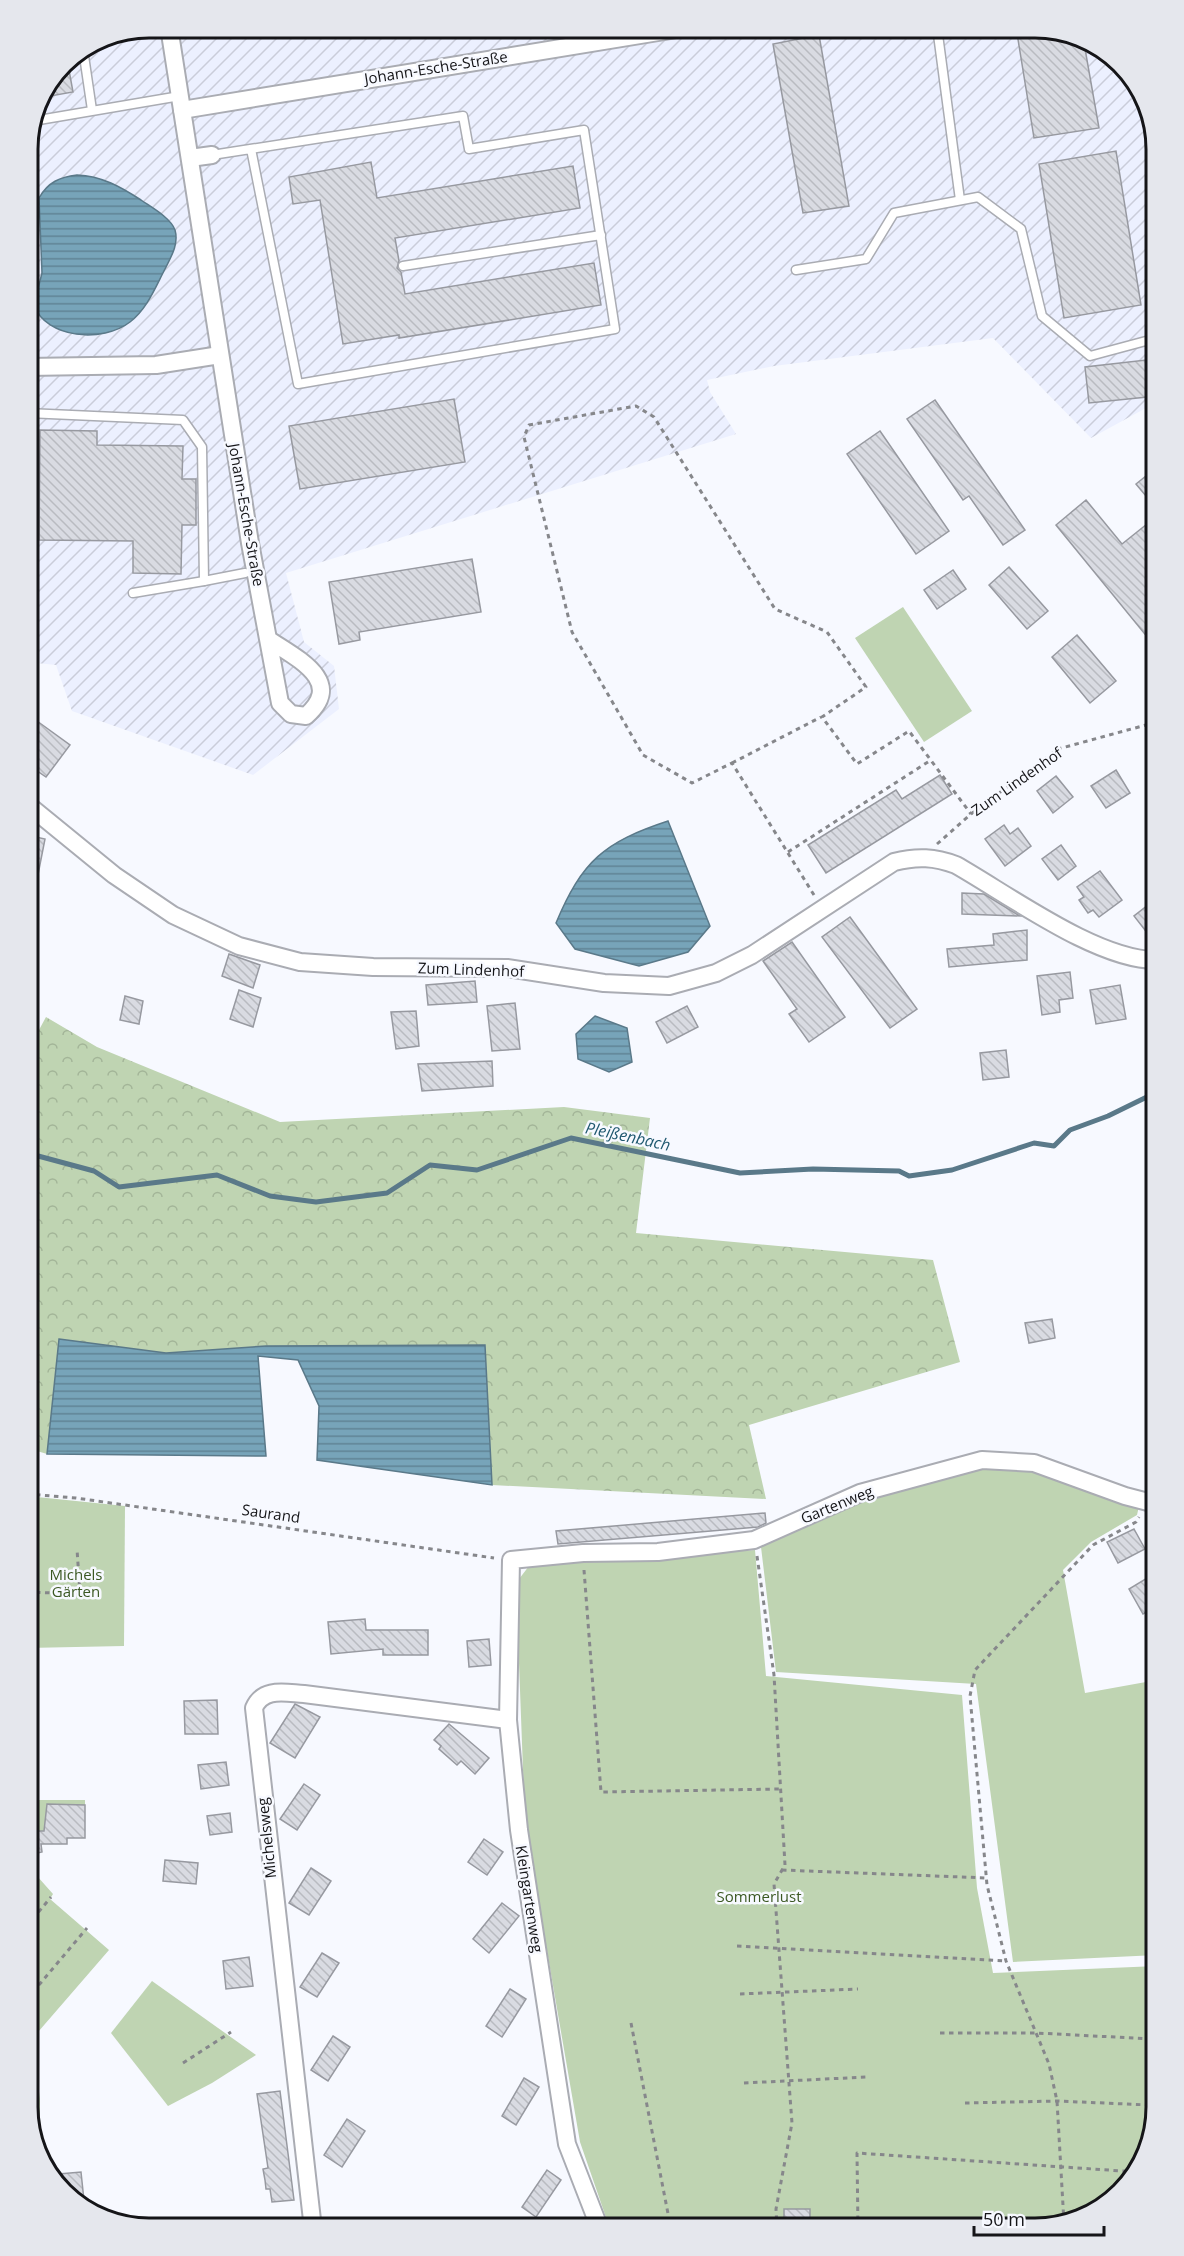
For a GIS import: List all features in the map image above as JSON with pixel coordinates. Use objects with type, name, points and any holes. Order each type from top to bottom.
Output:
[{"type":"street","name":"Johann-Esche-Straße","points":[[171,38],[220,355],[250,572],[268,639]]},
{"type":"street","name":"Johann-Esche-Straße","points":[[181,103],[615,38]]},
{"type":"street","points":[[190,158],[212,155]]},
{"type":"street","points":[[38,368],[156,365],[220,355]]},
{"type":"street","name":"Zum Lindenhof","points":[[38,813],[114,875],[173,915],[239,946],[300,962],[373,967],[507,968],[604,983],[669,986],[716,973],[752,955],[822,907],[894,862],[911,857],[927,857],[956,865],[1078,936],[1113,953],[1147,958]]},
{"type":"street","name":"Gartenweg","points":[[511,1560],[583,1554],[658,1552],[754,1540],[860,1493],[982,1460],[1034,1463],[1147,1500]]},
{"type":"street","name":"Kleingartenweg","points":[[511,1560],[508,1720],[519,1830],[567,2144],[596,2218]]},
{"type":"street","name":"Michelsweg","points":[[312,2218],[254,1708],[263,1695],[272,1693],[508,1720]]},
{"type":"lane","points":[[938,38],[960,200]]},
{"type":"lane","points":[[84,58],[92,110]]},
{"type":"lane","points":[[41,119],[92,110],[181,103]]},
{"type":"lane","points":[[212,155],[463,116],[469,150],[584,130],[615,329],[298,384],[251,149]]},
{"type":"lane","points":[[796,270],[866,259],[894,213],[978,197],[1021,229],[1042,316],[1090,356],[1147,341]]},
{"type":"lane","points":[[403,266],[601,236]]},
{"type":"lane","points":[[38,414],[183,420],[202,447],[204,581]]},
{"type":"lane","points":[[133,593],[250,572]]},
{"type":"path","points":[[636,406],[654,417],[775,609],[827,632],[866,687],[822,717],[732,763],[692,783],[643,755],[572,632],[524,437],[529,425],[636,406]]},
{"type":"path","points":[[822,717],[857,764],[909,731],[971,814]]},
{"type":"path","name":"Zum Lindenhof","points":[[927,857],[943,837],[1058,749],[1147,725]]},
{"type":"path","points":[[788,852],[931,760]]},
{"type":"path","points":[[732,763],[822,907]]},
{"type":"path","name":"Saurand","points":[[38,1495],[76,1498],[511,1560]]},
{"type":"path","points":[[1064,2215],[1057,2101],[1049,2064],[1006,1961],[987,1878],[970,1696],[975,1670],[1093,1545],[1136,1521],[1147,1509]]},
{"type":"path","points":[[754,1540],[774,1675],[785,1865],[774,1884],[792,2123],[776,2208],[776,2218]]},
{"type":"path","points":[[38,1592],[80,1594],[77,1549]]},
{"type":"path","points":[[583,1554],[601,1792],[780,1789]]},
{"type":"path","points":[[782,1870],[987,1878]]},
{"type":"path","points":[[38,1913],[51,1897]]},
{"type":"path","points":[[38,1986],[87,1928]]},
{"type":"path","points":[[737,1946],[1006,1961]]},
{"type":"path","points":[[740,1994],[858,1989]]},
{"type":"path","points":[[631,2023],[669,2218]]},
{"type":"path","points":[[183,2063],[231,2032]]},
{"type":"path","points":[[940,2033],[1036,2033],[1147,2039]]},
{"type":"path","points":[[744,2083],[867,2077]]},
{"type":"path","points":[[965,2103],[1057,2101],[1147,2105]]},
{"type":"path","points":[[858,2218],[857,2153],[1126,2171]]},
{"type":"shaded area","points":[[134,38],[1043,38],[1071,43],[1091,52],[1114,70],[1132,93],[1143,120],[1147,148],[1147,407],[1091,438],[993,338],[774,366],[707,380],[710,392],[736,434],[286,573],[304,642],[334,666],[339,709],[253,775],[72,711],[56,665],[38,663],[38,134],[43,113],[60,81],[75,65],[93,52],[113,43]]},
{"type":"green space","points":[[903,607],[972,711],[924,742],[855,638]]},
{"type":"green space","points":[[46,1017],[97,1047],[280,1122],[564,1107],[650,1118],[636,1233],[933,1260],[960,1362],[749,1425],[766,1499],[492,1485],[485,1345],[266,1346],[166,1353],[59,1339],[47,1454],[38,1451],[38,1032]]},
{"type":"green space","points":[[986,1464],[1037,1468],[1139,1506],[1137,1515],[1091,1542],[1063,1570],[1085,1693],[1147,1682],[1147,1955],[1013,1962],[976,1684],[776,1672],[761,1547],[861,1499]]},
{"type":"green space","name":"Michels Gärten","points":[[38,1497],[125,1506],[124,1646],[38,1648]]},
{"type":"green space","name":"Sommerlust","points":[[755,1550],[766,1676],[962,1695],[977,1888],[993,1973],[1147,1966],[1146,2122],[1135,2157],[1119,2181],[1109,2191],[1091,2204],[1071,2213],[1043,2218],[606,2218],[580,2142],[525,1823],[516,1583],[529,1566]]},
{"type":"green space","points":[[38,1800],[85,1800],[85,1838],[44,1838],[41,1844],[42,1852],[38,1854]]},
{"type":"green space","points":[[38,1877],[53,1894],[50,1899],[109,1950],[38,2032]]},
{"type":"green space","points":[[152,1981],[256,2055],[212,2083],[168,2106],[111,2033]]},
{"type":"green space","points":[[38,2084],[40,2099],[40,2129]]},
{"type":"water","points":[[86,176],[119,187],[155,209],[175,230],[172,255],[154,291],[136,317],[119,329],[91,335],[76,334],[50,325],[38,312],[38,289],[42,273],[39,198],[46,188],[65,177]]},
{"type":"water","points":[[668,821],[710,926],[688,952],[639,966],[575,949],[556,923],[575,884],[586,869],[611,846],[627,837]]},
{"type":"water","points":[[595,1016],[627,1028],[632,1062],[609,1072],[578,1059],[576,1034]]},
{"type":"water","points":[[59,1339],[166,1353],[266,1346],[485,1345],[492,1485],[317,1460],[319,1406],[298,1360],[258,1356],[266,1456],[47,1454]]},
{"type":"building","points":[[804,38],[820,38],[849,206],[803,213],[773,44]]},
{"type":"building","points":[[1018,38],[1057,40],[1085,49],[1099,128],[1034,138]]},
{"type":"building","points":[[69,71],[73,92],[51,96]]},
{"type":"building","points":[[1116,151],[1141,305],[1064,318],[1039,164]]},
{"type":"building","points":[[371,162],[377,198],[573,166],[580,208],[395,238],[399,261],[397,268],[401,272],[405,294],[594,263],[601,305],[399,338],[399,335],[343,344],[320,200],[293,204],[289,177]]},
{"type":"building","points":[[1147,360],[1147,397],[1089,403],[1085,367]]},
{"type":"building","points":[[454,399],[465,462],[300,489],[289,426]]},
{"type":"building","points":[[935,400],[1025,530],[1003,545],[969,496],[963,500],[907,419]]},
{"type":"building","points":[[40,430],[97,431],[97,445],[183,446],[182,479],[196,479],[196,525],[182,525],[181,574],[133,573],[133,541],[39,540]]},
{"type":"building","points":[[880,431],[949,531],[916,554],[847,454]]},
{"type":"building","points":[[1147,475],[1147,497],[1136,484]]},
{"type":"building","points":[[1086,500],[1122,544],[1147,524],[1147,637],[1056,525]]},
{"type":"building","points":[[472,559],[481,612],[359,632],[360,640],[339,644],[329,582]]},
{"type":"building","points":[[1009,567],[1048,611],[1027,629],[989,585]]},
{"type":"building","points":[[953,570],[966,589],[937,609],[924,590]]},
{"type":"building","points":[[1077,635],[1116,681],[1090,703],[1052,657]]},
{"type":"building","points":[[38,722],[70,745],[46,777],[38,772]]},
{"type":"building","points":[[1116,770],[1130,793],[1106,808],[1091,786]]},
{"type":"building","points":[[940,775],[952,794],[826,873],[808,845],[896,790],[902,799]]},
{"type":"building","points":[[1056,776],[1073,797],[1053,813],[1037,791]]},
{"type":"building","points":[[1004,825],[1010,834],[1018,828],[1031,846],[1005,866],[985,839]]},
{"type":"building","points":[[38,837],[45,839],[38,875]]},
{"type":"building","points":[[1061,845],[1076,866],[1058,880],[1042,859]]},
{"type":"building","points":[[1100,871],[1122,900],[1099,917],[1093,910],[1088,913],[1079,900],[1084,897],[1077,887]]},
{"type":"building","points":[[962,893],[984,894],[1020,916],[962,914]]},
{"type":"building","points":[[1147,906],[1147,933],[1134,916]]},
{"type":"building","points":[[850,917],[917,1009],[890,1028],[822,937]]},
{"type":"building","points":[[1027,930],[1027,960],[949,967],[947,949],[994,945],[993,934]]},
{"type":"building","points":[[792,942],[845,1017],[809,1042],[789,1014],[797,1009],[763,961]]},
{"type":"building","points":[[229,954],[260,965],[253,988],[222,976]]},
{"type":"building","points":[[1070,972],[1073,998],[1059,1000],[1060,1012],[1042,1015],[1037,976]]},
{"type":"building","points":[[475,981],[477,1002],[428,1005],[426,985]]},
{"type":"building","points":[[1120,985],[1126,1019],[1096,1024],[1090,990]]},
{"type":"building","points":[[239,990],[261,998],[253,1027],[230,1019]]},
{"type":"building","points":[[125,996],[143,1001],[139,1024],[120,1020]]},
{"type":"building","points":[[515,1003],[520,1049],[492,1051],[487,1006]]},
{"type":"building","points":[[687,1006],[698,1027],[667,1043],[656,1022]]},
{"type":"building","points":[[416,1011],[419,1046],[396,1049],[391,1012]]},
{"type":"building","points":[[1006,1050],[1009,1077],[983,1080],[980,1053]]},
{"type":"building","points":[[492,1061],[493,1086],[422,1091],[418,1064]]},
{"type":"building","points":[[1052,1319],[1055,1338],[1029,1343],[1025,1323]]},
{"type":"building","points":[[765,1513],[766,1523],[758,1527],[558,1544],[556,1531]]},
{"type":"building","points":[[1134,1529],[1145,1549],[1118,1563],[1107,1542]]},
{"type":"building","points":[[1147,1578],[1147,1612],[1143,1614],[1129,1589]]},
{"type":"building","points":[[365,1619],[366,1630],[428,1630],[428,1655],[383,1655],[383,1649],[331,1654],[328,1622]]},
{"type":"building","points":[[489,1639],[491,1665],[469,1667],[467,1641]]},
{"type":"building","points":[[217,1700],[218,1734],[185,1734],[184,1701]]},
{"type":"building","points":[[295,1704],[320,1717],[295,1758],[270,1743]]},
{"type":"building","points":[[449,1724],[489,1758],[475,1774],[461,1761],[457,1765],[439,1749],[441,1746],[434,1740]]},
{"type":"building","points":[[226,1762],[229,1785],[201,1789],[198,1765]]},
{"type":"building","points":[[304,1784],[320,1795],[297,1830],[280,1819]]},
{"type":"building","points":[[47,1804],[85,1805],[85,1838],[67,1838],[67,1844],[41,1844],[42,1852],[38,1853],[38,1831],[44,1831]]},
{"type":"building","points":[[230,1813],[232,1832],[210,1835],[207,1816]]},
{"type":"building","points":[[484,1839],[503,1852],[487,1875],[468,1862]]},
{"type":"building","points":[[165,1860],[198,1863],[196,1884],[163,1881]]},
{"type":"building","points":[[311,1868],[331,1881],[309,1915],[289,1903]]},
{"type":"building","points":[[502,1903],[519,1916],[489,1953],[473,1939]]},
{"type":"building","points":[[322,1953],[339,1963],[317,1997],[300,1987]]},
{"type":"building","points":[[249,1957],[253,1986],[226,1989],[223,1961]]},
{"type":"building","points":[[510,1989],[526,1999],[502,2037],[486,2026]]},
{"type":"building","points":[[333,2036],[350,2047],[328,2081],[311,2070]]},
{"type":"building","points":[[524,2078],[539,2087],[516,2125],[502,2116]]},
{"type":"building","points":[[280,2091],[294,2200],[272,2202],[270,2189],[266,2189],[263,2169],[268,2168],[257,2094]]},
{"type":"building","points":[[347,2119],[365,2131],[342,2167],[324,2155]]},
{"type":"building","points":[[547,2170],[561,2180],[536,2217],[522,2207]]},
{"type":"building","points":[[81,2172],[84,2198],[75,2191],[59,2174]]},
{"type":"building","points":[[784,2209],[810,2209],[810,2218],[784,2218]]},
{"type":"waterway","name":"Pleißenbach","points":[[38,1156],[94,1171],[119,1187],[217,1175],[270,1196],[316,1202],[387,1193],[430,1165],[477,1170],[571,1138],[740,1173],[813,1169],[899,1171],[909,1176],[952,1170],[1034,1143],[1054,1146],[1070,1130],[1108,1116],[1147,1097]]}]
